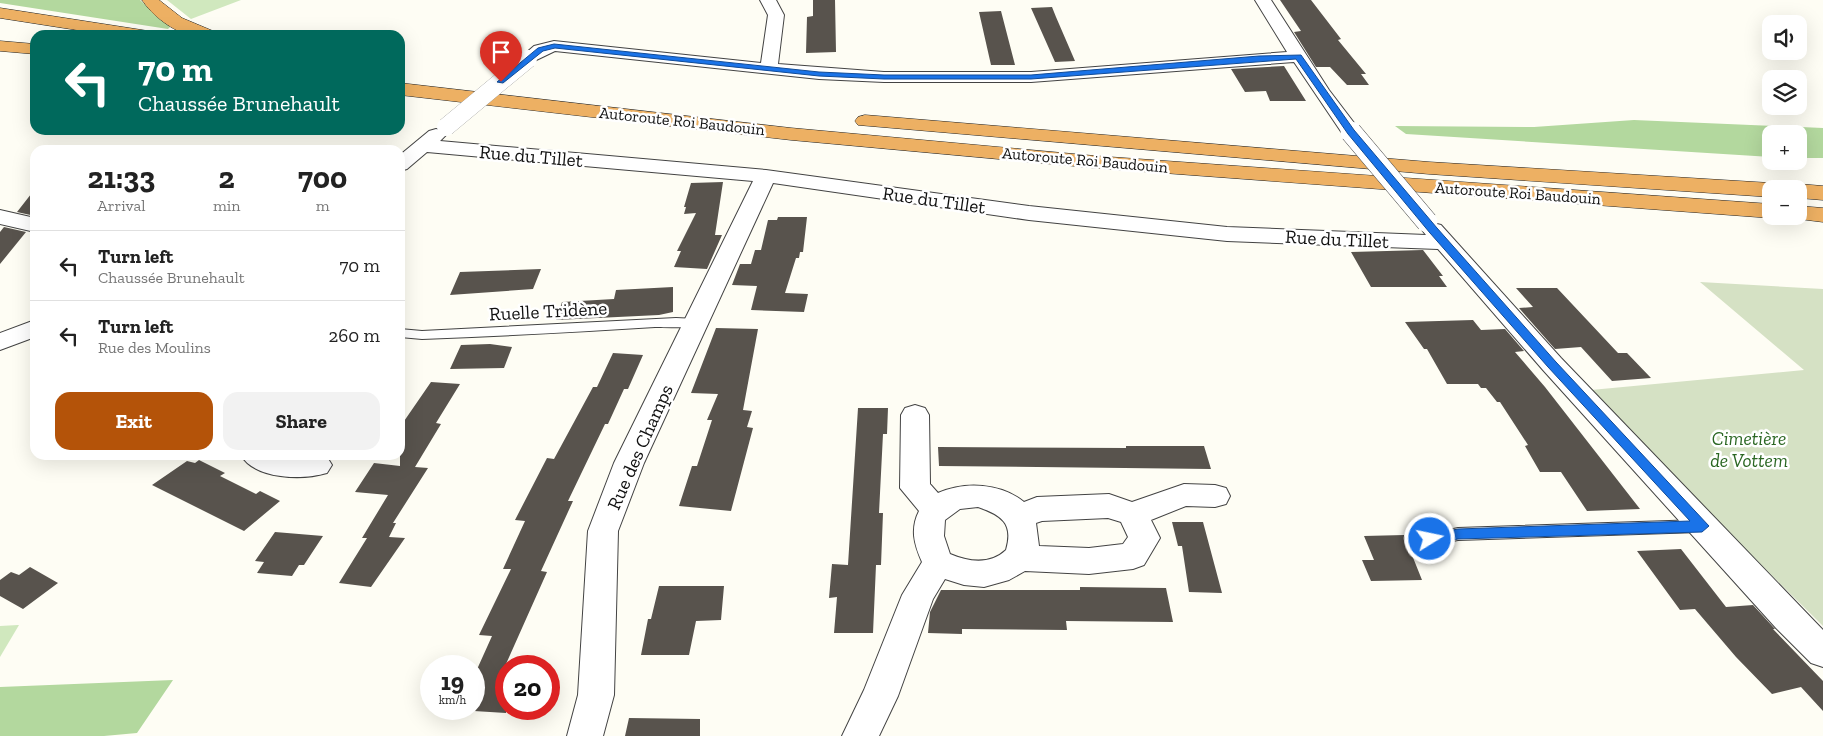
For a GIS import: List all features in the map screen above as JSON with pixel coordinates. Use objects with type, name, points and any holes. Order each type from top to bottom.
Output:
[{"type":"highway","points":[[150,0],[162,14],[190,30]]},
{"type":"highway","points":[[0,13],[110,30]]},
{"type":"highway","points":[[0,32],[30,36]]},
{"type":"highway","points":[[0,46],[30,49]]},
{"type":"highway","name":"Autoroute Roi Baudouin","points":[[405,72],[478,82],[792,115],[1098,142],[1429,168],[1762,189]]},
{"type":"highway","name":"Autoroute Roi Baudouin","points":[[405,90],[791,134],[1096,162],[1762,210]]},
{"type":"highway","points":[[1807,192],[1823,193]]},
{"type":"highway","points":[[1807,214],[1823,215]]},
{"type":"street","points":[[768,0],[776,15],[769,68]]},
{"type":"street","points":[[1263,0],[1298,57],[1351,132],[1436,232],[1552,364],[1788,618],[1823,652]]},
{"type":"street","points":[[405,161],[528,59],[540,50],[554,46],[769,68],[884,77],[1031,77],[1259,58],[1298,57]]},
{"type":"street","name":"Rue du Tillet","points":[[424,146],[766,176],[1029,213],[1227,234],[1436,232]]},
{"type":"street","name":"Rue des Champs","points":[[585,736],[596,695],[603,531],[630,463],[766,176]]},
{"type":"street","points":[[0,217],[30,223]]},
{"type":"street","points":[[0,342],[30,330]]},
{"type":"street","points":[[915,416],[915,488],[936,510]]},
{"type":"street","points":[[266,460],[282,467],[317,465]]},
{"type":"street","points":[[1020,518],[1037,509],[1109,506],[1133,514],[1184,495],[1214,496]]},
{"type":"street","points":[[1019,558],[1024,538],[1020,518],[1008,506],[978,496],[952,500],[936,510],[927,529],[929,545],[938,563],[961,572],[990,573],[1009,565],[1019,558],[1089,561],[1134,556],[1144,538],[1133,514]]},
{"type":"street","points":[[860,736],[880,696],[918,595],[938,563]]},
{"type":"lane","name":"Ruelle Tridène","points":[[405,333],[422,335],[570,330],[676,322],[697,323]]},
{"type":"lane","points":[[1430,539],[1458,534],[1702,526]]},
{"type":"green space","points":[[0,0],[140,0],[170,27],[168,29],[0,3]]},
{"type":"green space","points":[[167,0],[241,0],[191,19]]},
{"type":"green space","points":[[1634,120],[1762,125],[1762,156],[1406,134],[1395,126],[1534,127]]},
{"type":"green space","points":[[1807,127],[1823,128],[1823,158],[1807,158]]},
{"type":"green space","name":"Cimetière de Vottem","points":[[1700,282],[1823,289],[1823,626],[1719,523],[1591,390],[1804,370]]},
{"type":"green space","points":[[19,625],[0,657],[0,626]]},
{"type":"green space","points":[[173,680],[137,733],[104,736],[0,736],[0,687]]},
{"type":"building","points":[[813,0],[835,0],[836,52],[806,53],[807,17],[813,16]]},
{"type":"building","points":[[1280,0],[1311,0],[1341,39],[1338,40],[1366,74],[1361,74],[1369,85],[1347,85],[1330,67],[1316,67],[1294,32],[1301,31]]},
{"type":"building","points":[[1052,7],[1075,61],[1055,62],[1031,8]]},
{"type":"building","points":[[1001,11],[1015,65],[991,65],[979,12]]},
{"type":"building","points":[[1284,66],[1306,101],[1270,101],[1266,91],[1245,92],[1231,69]]},
{"type":"building","points":[[723,182],[715,235],[722,235],[707,269],[674,267],[681,251],[677,251],[696,213],[684,214],[686,207],[684,207],[691,183]]},
{"type":"building","points":[[30,195],[30,215],[17,212]]},
{"type":"building","points":[[778,217],[807,217],[803,252],[800,252],[799,258],[796,258],[785,293],[808,294],[804,312],[751,310],[757,286],[732,285],[740,264],[751,264],[755,250],[761,250],[768,220],[777,220]]},
{"type":"building","points":[[4,227],[26,232],[0,264],[0,232]]},
{"type":"building","points":[[1423,250],[1443,276],[1439,276],[1447,287],[1371,287],[1351,252]]},
{"type":"building","points":[[541,269],[533,289],[450,295],[460,272]]},
{"type":"building","points":[[673,287],[673,312],[659,315],[556,320],[562,302],[614,299],[616,290]]},
{"type":"building","points":[[1516,288],[1557,288],[1618,353],[1627,353],[1651,378],[1612,381],[1581,347],[1555,349],[1519,308],[1533,307]]},
{"type":"building","points":[[1473,320],[1481,330],[1505,329],[1524,351],[1515,352],[1545,387],[1640,509],[1587,511],[1561,472],[1540,472],[1525,446],[1528,445],[1500,402],[1497,402],[1486,388],[1481,388],[1478,384],[1447,384],[1427,349],[1424,349],[1405,322]]},
{"type":"building","points":[[716,328],[758,329],[743,410],[752,411],[747,427],[753,428],[731,511],[679,506],[692,466],[697,466],[712,420],[707,420],[718,394],[691,393]]},
{"type":"building","points":[[490,344],[512,347],[504,368],[450,369],[461,345]]},
{"type":"building","points":[[613,353],[643,355],[628,389],[624,389],[608,424],[605,424],[568,501],[573,501],[541,571],[547,572],[510,655],[495,655],[495,712],[485,712],[485,655],[483,655],[492,636],[479,635],[511,569],[503,569],[525,521],[515,520],[547,458],[554,459],[593,387],[597,387]]},
{"type":"building","points":[[431,382],[460,384],[436,423],[441,424],[415,467],[428,468],[393,523],[396,523],[389,537],[405,538],[371,587],[339,583],[367,538],[362,538],[388,495],[355,492],[374,463],[400,466],[400,460],[405,460],[405,420]]},
{"type":"building","points":[[858,408],[888,408],[887,434],[883,434],[879,513],[883,513],[881,565],[876,565],[873,633],[834,633],[837,597],[829,598],[832,564],[848,565]]},
{"type":"building","points":[[1126,446],[1204,446],[1211,469],[939,466],[938,447],[1126,448]]},
{"type":"building","points":[[199,460],[225,473],[220,476],[256,494],[260,491],[280,501],[244,531],[152,485],[187,461],[195,463]]},
{"type":"building","points":[[1172,522],[1203,522],[1222,593],[1189,592],[1182,546],[1178,546]]},
{"type":"building","points":[[275,532],[323,536],[304,565],[299,565],[292,576],[257,573],[264,562],[255,561]]},
{"type":"building","points":[[1404,535],[1422,580],[1371,581],[1362,560],[1374,560],[1364,536]]},
{"type":"building","points":[[1681,549],[1726,607],[1753,605],[1775,629],[1773,629],[1823,681],[1823,711],[1801,687],[1772,694],[1736,657],[1695,609],[1680,610],[1637,551]]},
{"type":"building","points":[[30,567],[58,583],[23,609],[0,596],[0,580],[11,572],[19,575]]},
{"type":"building","points":[[659,586],[724,586],[721,620],[696,621],[689,655],[641,655],[648,619],[651,619]]},
{"type":"building","points":[[1080,587],[1166,588],[1173,622],[1066,621],[1067,630],[962,629],[962,634],[928,633],[930,612],[941,590],[1080,590]]},
{"type":"building","points":[[629,718],[700,719],[700,736],[625,736]]},
{"type":"route","points":[[501,82],[540,50],[554,46],[819,74],[884,77],[1031,77],[1259,58],[1298,57],[1351,132],[1434,230],[1552,364],[1702,526],[1458,534],[1430,539]]}]
